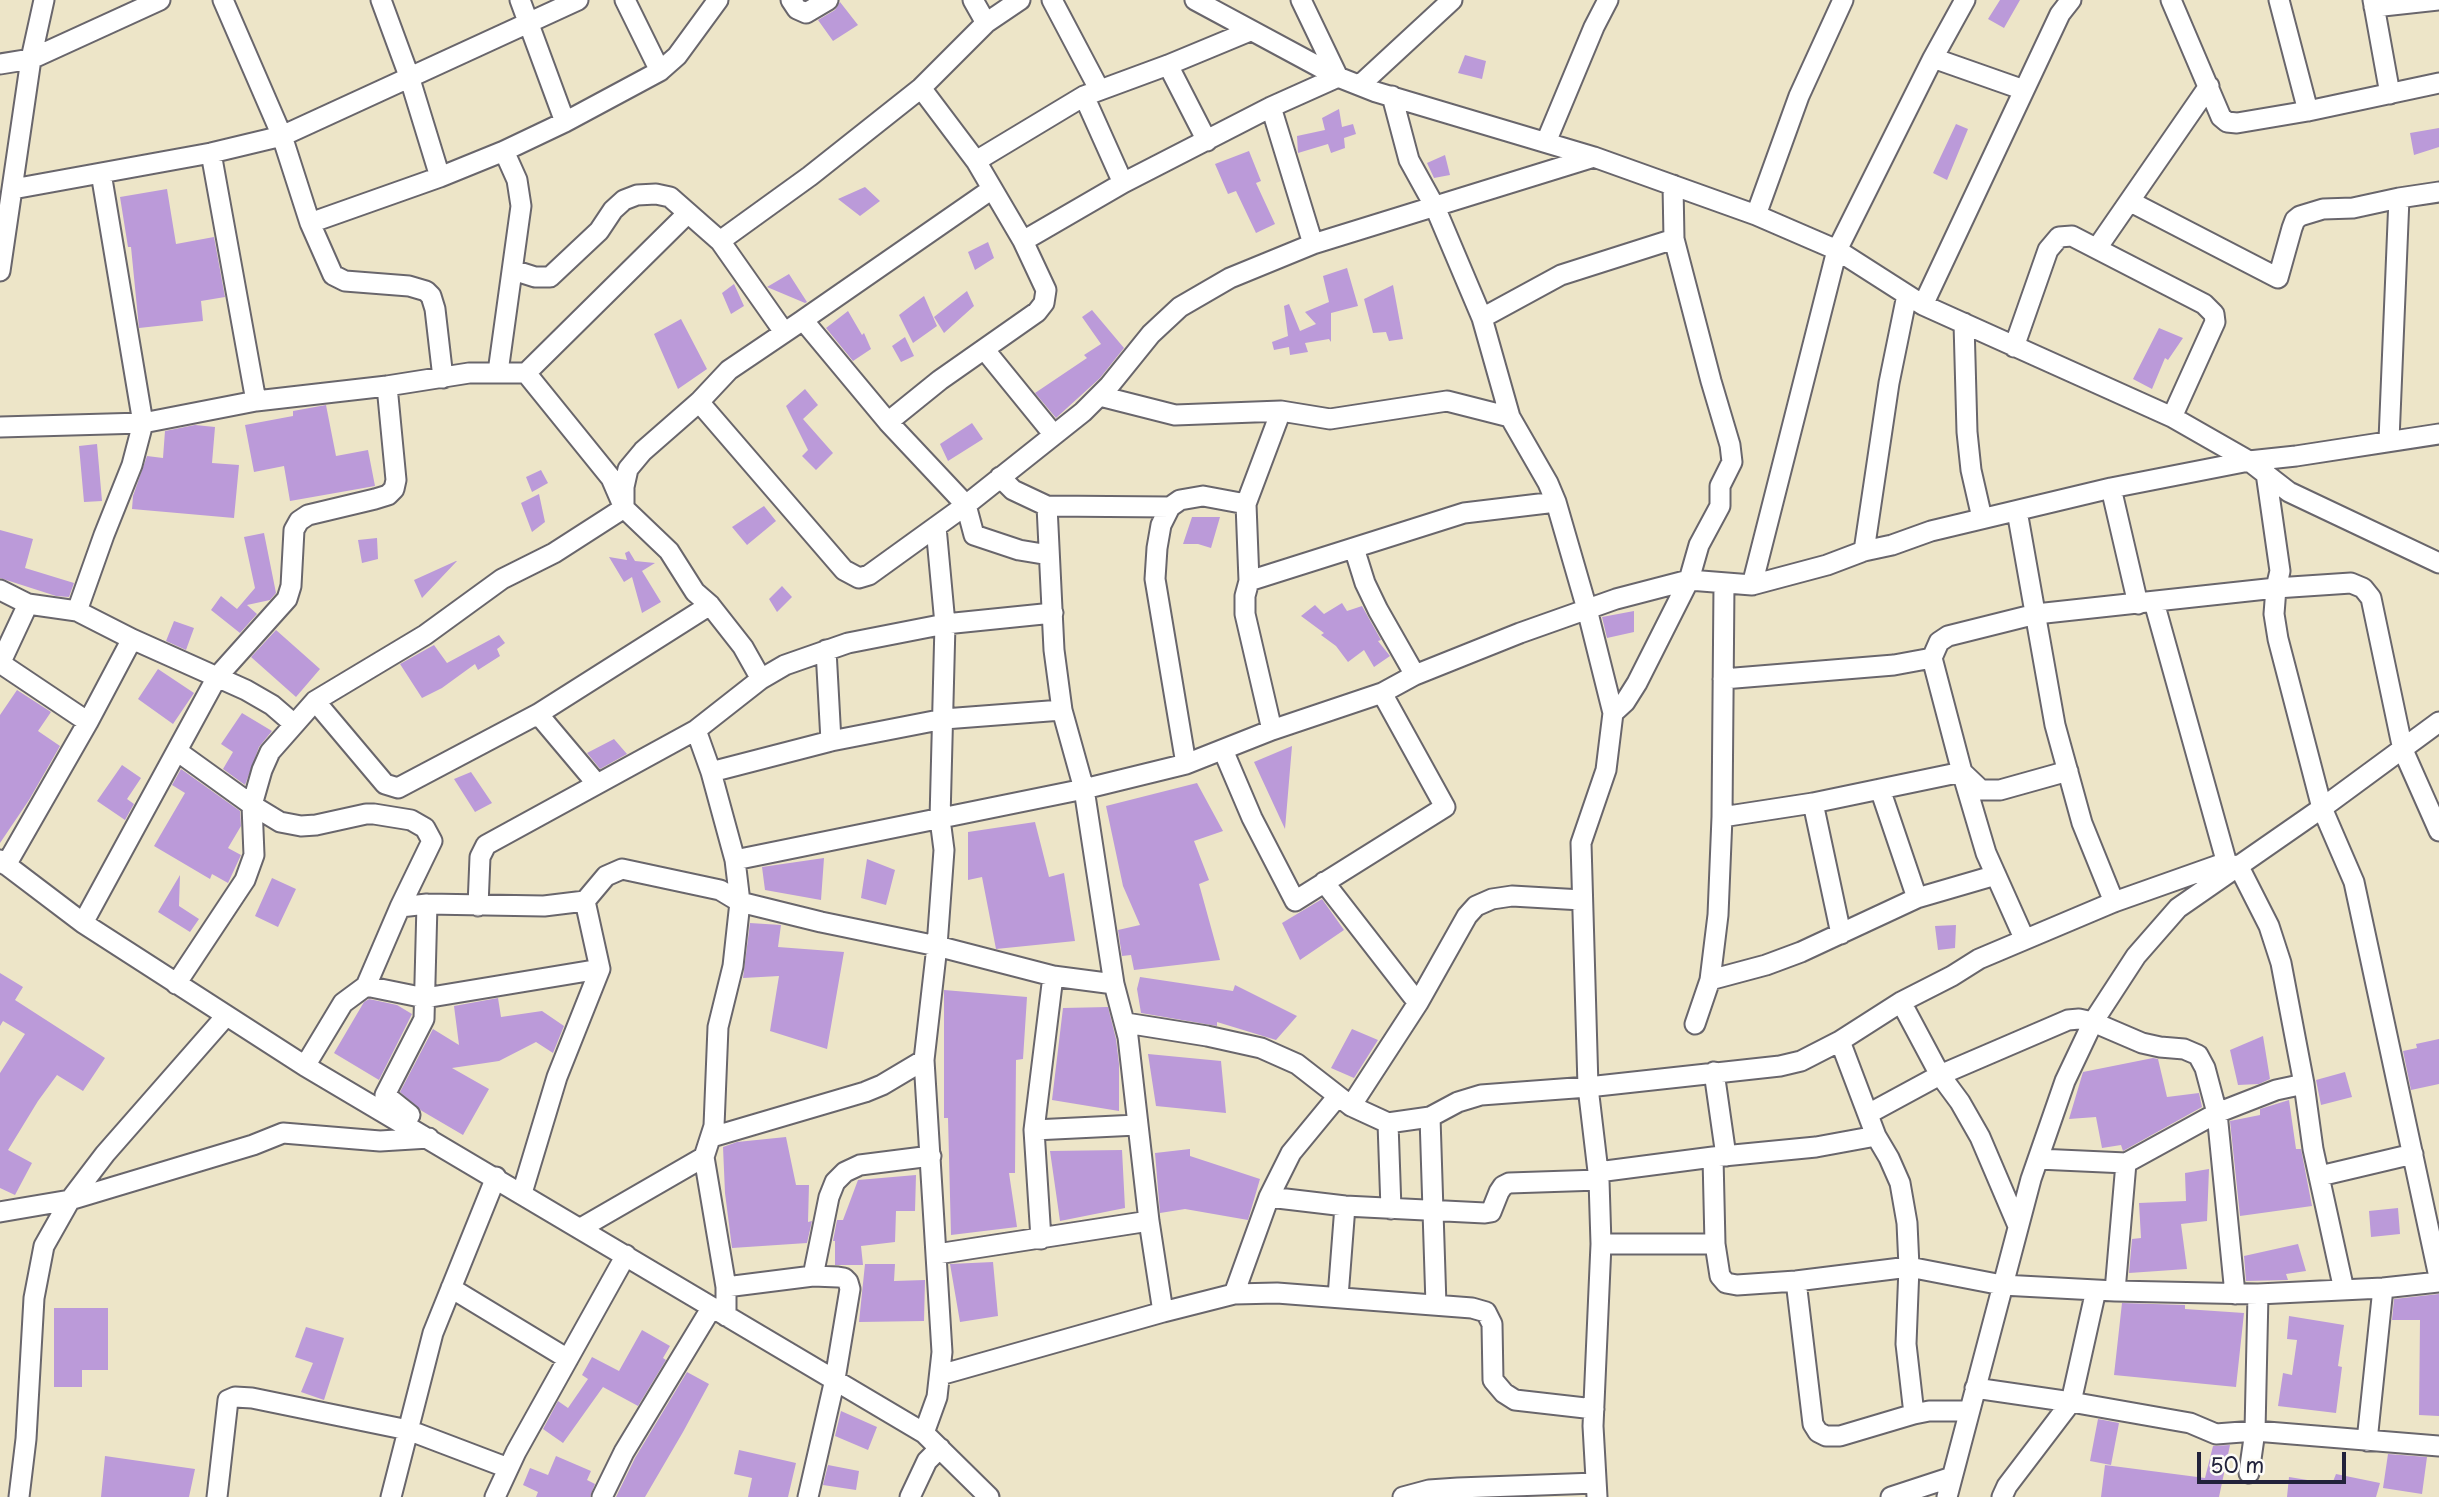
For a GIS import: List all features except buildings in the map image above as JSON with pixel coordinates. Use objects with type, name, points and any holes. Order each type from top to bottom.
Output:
[{"type":"street","points":[[0,271],[31,58],[44,0]]},
{"type":"street","points":[[0,64],[31,58],[160,0]]},
{"type":"street","points":[[223,0],[282,136],[310,223],[332,275],[345,281],[409,286],[426,291],[431,296],[443,378]]},
{"type":"street","points":[[381,0],[409,76],[440,177]]},
{"type":"street","points":[[520,0],[565,122]]},
{"type":"street","points":[[13,189],[211,153],[282,136],[578,0]]},
{"type":"street","points":[[625,0],[660,71]]},
{"type":"street","points":[[310,223],[440,177],[504,151],[660,71],[677,56],[718,0]]},
{"type":"street","points":[[791,0],[797,9],[806,13],[828,0]]},
{"type":"street","points":[[972,0],[986,23]]},
{"type":"street","points":[[720,241],[810,176],[921,88],[986,23],[1020,0]]},
{"type":"street","points":[[1052,0],[1092,92],[1123,183]]},
{"type":"street","points":[[1195,0],[1338,77],[1594,157],[1756,215],[1837,250],[1915,300],[2172,417],[2249,461],[2289,492],[2439,563]]},
{"type":"street","points":[[1301,0],[1338,77]]},
{"type":"street","points":[[1360,85],[1452,0]]},
{"type":"street","points":[[1546,142],[1608,0]]},
{"type":"street","points":[[1756,215],[1799,96],[1843,0]]},
{"type":"street","points":[[1752,585],[1837,250],[1965,0]]},
{"type":"street","points":[[1864,551],[1889,383],[1915,300],[2024,90],[2060,14],[2071,0]]},
{"type":"street","points":[[2172,0],[2221,117],[2227,122],[2237,124],[2308,111],[2439,83]]},
{"type":"street","points":[[2279,0],[2308,111]]},
{"type":"street","points":[[2390,94],[2374,4],[2438,0]]},
{"type":"street","points":[[976,161],[1092,92],[1168,65],[1250,31]]},
{"type":"street","points":[[1933,58],[2024,90]]},
{"type":"street","points":[[1168,65],[1207,141]]},
{"type":"street","points":[[1023,241],[1123,183],[1271,107],[1338,77]]},
{"type":"street","points":[[2097,248],[2209,86]]},
{"type":"street","points":[[888,422],[940,380],[1037,312],[1044,303],[1046,290],[1023,241],[976,161],[921,88]]},
{"type":"street","points":[[1392,96],[1409,160],[1435,207],[1482,318],[1510,417],[1556,502],[1613,713],[1606,770],[1581,843],[1588,1087],[1599,1176],[1601,1244],[1594,1409],[1596,1490],[1429,1490],[1403,1497]]},
{"type":"street","points":[[1271,107],[1313,244]]},
{"type":"street","points":[[498,372],[521,206],[520,191],[504,151]]},
{"type":"street","points":[[211,153],[256,401]]},
{"type":"street","points":[[699,402],[844,570],[859,578],[869,575],[966,505],[1054,435],[1100,396],[1151,334],[1180,307],[1230,278],[1313,244],[1594,157]]},
{"type":"street","points":[[78,611],[132,465],[143,423],[101,173]]},
{"type":"street","points":[[1613,713],[1625,702],[1637,683],[1689,580],[1699,545],[1720,506],[1720,486],[1731,462],[1730,445],[1674,239],[1673,185]]},
{"type":"street","points":[[624,508],[628,468],[729,370],[992,189]]},
{"type":"street","points":[[2131,202],[2278,278],[2292,228],[2300,216],[2323,209],[2353,208],[2439,192]]},
{"type":"street","points":[[513,270],[535,277],[550,277],[599,231],[613,210],[624,200],[637,195],[656,194],[670,197],[720,241],[784,332]]},
{"type":"street","points":[[2389,440],[2399,198]]},
{"type":"street","points":[[0,427],[143,423],[256,401],[498,372],[526,373],[688,213]]},
{"type":"street","points":[[2014,347],[2048,250],[2053,241],[2065,235],[2072,236],[2204,304],[2214,314],[2215,322],[2172,417]]},
{"type":"street","points":[[1482,318],[1561,275],[1674,239]]},
{"type":"street","points":[[803,320],[888,422],[966,505],[974,535],[1019,550],[1049,555]]},
{"type":"street","points":[[1964,323],[1967,432],[1971,470],[1982,518]]},
{"type":"street","points":[[984,349],[1054,435]]},
{"type":"street","points":[[526,373],[611,478],[624,508],[669,551],[695,592],[710,605],[743,647],[761,679]]},
{"type":"street","points":[[83,923],[217,677],[287,599],[291,586],[294,530],[299,521],[308,515],[388,495],[394,489],[397,480],[387,386]]},
{"type":"street","points":[[1100,396],[1175,415],[1282,411],[1330,419],[1447,401],[1510,417]]},
{"type":"street","points":[[1272,730],[1245,614],[1245,596],[1250,581],[1246,504],[1282,411]]},
{"type":"street","points":[[736,860],[940,820],[1186,764],[1272,730],[1381,692],[1415,674],[1587,609],[1689,580],[1752,585],[1982,518],[2111,488],[2249,461],[2439,434]]},
{"type":"street","points":[[1714,1072],[1720,1156],[1715,1244],[1720,1276],[1726,1283],[1737,1285],[1796,1281],[1909,1267],[2002,1285],[2235,1294],[2383,1288],[2439,1280],[2432,1210],[2413,1154],[2354,882],[2322,808],[2278,639],[2274,614],[2280,570],[2266,473]]},
{"type":"street","points":[[1000,477],[1013,489],[1047,506],[1170,507]]},
{"type":"street","points":[[2111,488],[2231,866],[2269,926],[2281,963],[2304,1084],[2313,1149],[2344,1290]]},
{"type":"street","points":[[1186,764],[1155,579],[1161,525],[1170,507],[1180,500],[1203,496],[1246,504]]},
{"type":"street","points":[[1250,581],[1464,513],[1556,502]]},
{"type":"street","points":[[1047,506],[1052,613],[1062,710],[1084,789],[1114,984],[1125,1023],[1163,1312]]},
{"type":"street","points":[[176,984],[245,880],[254,855],[252,805],[270,752],[315,701],[425,635],[502,579],[554,553],[624,508]]},
{"type":"street","points":[[2017,510],[2055,725],[2082,823],[2114,902]]},
{"type":"street","points":[[924,1433],[937,1397],[942,1352],[924,1060],[944,860],[940,820],[945,624],[936,527]]},
{"type":"street","points":[[1354,548],[1365,583],[1378,610],[1415,674]]},
{"type":"street","points":[[2024,938],[1986,853],[1932,658],[1939,642],[1948,636],[2036,614],[2276,588],[2351,583],[2363,588],[2371,598],[2403,750],[2439,831]]},
{"type":"street","points":[[1695,1024],[1710,980],[1718,915],[1724,584]]},
{"type":"street","points":[[0,590],[28,604],[78,611],[272,705],[294,724]]},
{"type":"street","points":[[28,604],[0,664],[88,722]]},
{"type":"street","points":[[315,701],[385,784],[398,788],[538,714],[710,605]]},
{"type":"street","points":[[478,906],[480,856],[486,845],[696,730],[761,679],[785,665],[825,650],[945,624],[1052,613]]},
{"type":"street","points":[[132,639],[88,722],[3,862],[83,923],[305,1066],[924,1433],[989,1497]]},
{"type":"street","points":[[825,650],[831,741]]},
{"type":"street","points":[[1723,679],[1894,665],[1932,658]]},
{"type":"street","points":[[1223,750],[1252,818],[1295,901],[1446,807],[1381,692]]},
{"type":"street","points":[[711,772],[831,741],[944,719],[1062,710]]},
{"type":"street","points":[[538,714],[597,784]]},
{"type":"street","points":[[1947,1497],[2038,1159],[2065,1081],[2093,1022],[2136,956],[2178,908],[2231,866],[2322,808],[2439,722]]},
{"type":"street","points":[[603,1497],[624,1452],[719,1312],[726,1287],[704,1157],[712,1137],[716,1111],[718,1027],[733,966],[740,902],[736,860],[696,730]]},
{"type":"street","points":[[177,751],[280,822],[301,826],[316,825],[366,814],[411,820],[425,828],[432,841],[366,986],[343,1003],[305,1066]]},
{"type":"street","points":[[1962,772],[1981,790],[2000,790],[2068,771]]},
{"type":"street","points":[[1721,817],[1813,803],[1962,772]]},
{"type":"street","points":[[1880,789],[1917,898]]},
{"type":"street","points":[[1813,803],[1841,934]]},
{"type":"street","points":[[1125,1023],[1261,1048],[1297,1064],[1344,1101],[1388,1123],[1430,1117],[1458,1102],[1481,1095],[1588,1087],[1780,1066],[1801,1060],[1840,1041],[1901,1002],[1952,976],[1979,958],[2114,902],[2231,866]]},
{"type":"street","points":[[400,907],[427,904],[544,906],[585,901],[606,876],[622,869],[720,890],[740,902],[937,946],[1053,976],[1114,984]]},
{"type":"street","points":[[1710,980],[1766,965],[1917,898],[1996,875]]},
{"type":"street","points":[[1324,883],[1418,1003]]},
{"type":"street","points":[[1234,1294],[1269,1197],[1291,1153],[1344,1101],[1418,1003],[1467,916],[1476,906],[1492,899],[1512,896],[1582,900]]},
{"type":"street","points":[[522,1193],[557,1077],[600,969],[585,901]]},
{"type":"street","points":[[427,904],[424,1019],[385,1095],[462,1158]]},
{"type":"street","points":[[366,986],[425,998],[600,969]]},
{"type":"street","points":[[1041,1239],[1034,1130],[1053,976]]},
{"type":"street","points":[[1901,1002],[1940,1075],[1960,1102],[1980,1137],[2018,1226]]},
{"type":"street","points":[[19,1497],[26,1439],[34,1298],[44,1246],[70,1200],[105,1154],[226,1016]]},
{"type":"street","points":[[1868,1114],[1940,1075],[2061,1021],[2079,1018],[2142,1042],[2184,1049],[2198,1055],[2206,1068],[2217,1113],[2235,1294]]},
{"type":"street","points":[[1840,1041],[1876,1136],[1900,1182],[1909,1267],[1906,1344],[1914,1414]]},
{"type":"street","points":[[712,1137],[865,1092],[924,1060]]},
{"type":"street","points":[[2038,1159],[2126,1163],[2217,1113],[2276,1090],[2304,1084]]},
{"type":"street","points":[[1430,1117],[1436,1305]]},
{"type":"street","points":[[1388,1123],[1391,1209]]},
{"type":"street","points":[[1034,1130],[1138,1125]]},
{"type":"street","points":[[0,1212],[70,1200],[284,1133],[380,1141],[429,1138]]},
{"type":"street","points":[[1269,1197],[1345,1206],[1491,1212],[1499,1192],[1509,1183],[1599,1176],[1720,1156],[1816,1147],[1876,1136]]},
{"type":"street","points":[[2320,1176],[2413,1154]]},
{"type":"street","points":[[813,1276],[829,1197],[835,1182],[845,1172],[860,1164],[931,1156]]},
{"type":"street","points":[[581,1228],[704,1157]]},
{"type":"street","points":[[2002,1497],[2007,1486],[2071,1402],[2106,1290],[2126,1163]]},
{"type":"street","points":[[391,1497],[433,1333],[496,1177]]},
{"type":"street","points":[[1338,1297],[1345,1206]]},
{"type":"street","points":[[937,1254],[1149,1221]]},
{"type":"street","points":[[1601,1244],[1715,1244]]},
{"type":"street","points":[[495,1497],[508,1468],[626,1255]]},
{"type":"street","points":[[726,1287],[813,1276],[844,1278],[850,1289],[835,1379],[808,1497]]},
{"type":"street","points":[[1796,1281],[1813,1424],[1818,1432],[1826,1436],[1840,1436],[1914,1414],[1969,1412]]},
{"type":"street","points":[[451,1288],[568,1359]]},
{"type":"street","points":[[2367,1441],[2383,1288]]},
{"type":"street","points":[[940,1376],[1234,1294],[1277,1293],[1472,1308],[1486,1312],[1492,1324],[1493,1380],[1504,1394],[1515,1400],[1594,1409]]},
{"type":"street","points":[[2249,1474],[2255,1430],[2258,1294]]},
{"type":"street","points":[[1975,1388],[2190,1423],[2216,1434],[2255,1430],[2439,1446]]},
{"type":"street","points":[[217,1497],[228,1400],[235,1397],[252,1398],[408,1430],[508,1468]]},
{"type":"street","points":[[910,1497],[927,1461],[940,1448]]},
{"type":"street","points":[[1891,1497],[1952,1477]]}]
